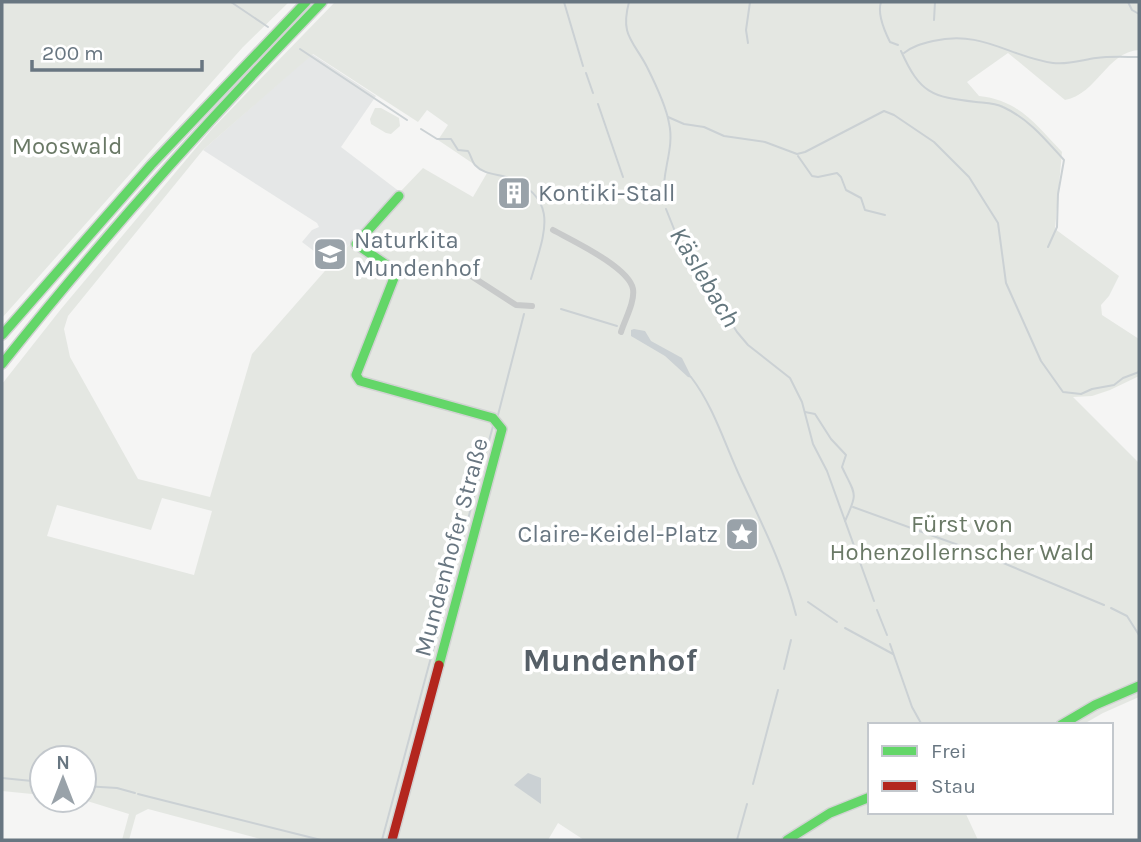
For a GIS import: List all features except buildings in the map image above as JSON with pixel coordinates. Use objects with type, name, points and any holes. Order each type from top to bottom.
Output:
[{"type":"main road","points":[[2,335],[191,121],[306,2]]},
{"type":"main road","points":[[2,364],[176,157],[322,2]]},
{"type":"main road","name":"Mundenhofer Straße","points":[[392,840],[502,429],[493,418],[360,381],[356,374],[394,278],[394,270],[356,244],[399,196]]},
{"type":"main road","points":[[1064,723],[1095,705],[1139,687]]},
{"type":"main road","points":[[787,840],[830,813],[868,798]]},
{"type":"street","points":[[553,230],[592,251],[621,272],[631,283],[632,295],[621,332]]},
{"type":"street","points":[[468,274],[516,306],[532,306]]},
{"type":"shaded area","points":[[312,54],[376,96],[341,147],[400,192],[331,264],[302,242],[312,230],[319,227],[317,223],[203,150]]},
{"type":"shaded area","points":[[631,330],[645,331],[651,341],[682,358],[692,378],[665,356],[631,336]]},
{"type":"shaded area","points":[[528,773],[541,778],[541,804],[514,785]]},
{"type":"green space","name":"Mooswald","points":[[2,2],[289,2],[243,47],[2,318]]},
{"type":"green space","name":"Fürst von Hohenzollernscher Wald","points":[[335,2],[1139,2],[1139,50],[1118,58],[1086,90],[1076,96],[1065,100],[1008,53],[967,82],[979,96],[993,98],[1026,115],[1062,152],[1055,229],[1119,276],[1101,305],[1102,315],[1139,339],[1139,376],[1092,396],[1073,397],[1139,463],[1139,697],[1086,723],[868,723],[868,814],[966,814],[978,840],[584,840],[558,823],[548,840],[264,840],[148,809],[136,815],[129,840],[122,840],[129,814],[98,804],[98,744],[28,744],[28,794],[2,791],[2,384],[211,130]],"holes":[[[313,54],[418,122],[427,110],[448,125],[438,140],[487,173],[473,197],[423,168],[331,264],[252,354],[210,497],[138,479],[70,357],[64,329],[68,316],[203,150]],[[162,498],[212,511],[194,575],[47,536],[57,505],[151,530]]]},
{"type":"green space","points":[[375,108],[381,108],[399,118],[400,126],[391,134],[371,124],[370,119]]},
{"type":"waterway","points":[[231,2],[268,27]]},
{"type":"waterway","points":[[564,2],[583,66]]},
{"type":"waterway","points":[[629,2],[626,23],[629,37],[657,87],[669,123],[670,142],[664,198]]},
{"type":"waterway","points":[[748,43],[746,30],[750,2]]},
{"type":"waterway","points":[[881,2],[883,27],[890,42],[898,45]]},
{"type":"waterway","points":[[934,20],[935,2]]},
{"type":"waterway","points":[[1128,2],[1132,10],[1139,14]]},
{"type":"waterway","points":[[904,53],[921,44],[951,38],[981,41],[1053,63],[1107,57],[1139,57]]},
{"type":"waterway","points":[[300,49],[407,120]]},
{"type":"waterway","points":[[901,51],[914,76],[929,90],[948,98],[1003,107],[1029,124],[1064,160],[1058,194],[1057,227],[1048,247]]},
{"type":"waterway","points":[[586,73],[593,93]]},
{"type":"waterway","points":[[598,104],[623,177]]},
{"type":"waterway","points":[[668,117],[724,136],[765,142],[797,154],[884,111],[894,115],[934,142],[969,177],[998,223],[1006,283],[1041,361],[1063,392],[1081,394],[1114,385],[1139,372]]},
{"type":"waterway","points":[[421,129],[437,139],[451,139],[458,150],[468,151],[478,168],[506,177],[535,195],[542,207],[544,232],[531,279]]},
{"type":"waterway","points":[[798,156],[812,176],[837,173],[846,190],[861,198],[865,210],[885,215]]},
{"type":"waterway","name":"Käslebach","points":[[666,209],[676,234],[737,332],[748,345],[790,378],[802,402],[813,444],[827,471],[874,601]]},
{"type":"waterway","points":[[561,309],[617,326]]},
{"type":"waterway","points":[[498,415],[524,314]]},
{"type":"waterway","points":[[691,377],[713,413],[772,546],[796,615]]},
{"type":"waterway","points":[[805,412],[815,414],[831,439],[846,455],[842,467],[854,498],[845,521]]},
{"type":"waterway","points":[[382,840],[493,426]]},
{"type":"waterway","points":[[853,507],[961,546]]},
{"type":"waterway","points":[[972,550],[1104,605]]},
{"type":"waterway","points":[[808,602],[837,622]]},
{"type":"waterway","points":[[1111,608],[1127,616],[1139,635]]},
{"type":"waterway","name":"Käslebach","points":[[877,610],[887,635]]},
{"type":"waterway","points":[[845,628],[893,654]]},
{"type":"waterway","points":[[784,669],[791,640]]},
{"type":"waterway","name":"Käslebach","points":[[890,644],[912,707],[921,723]]},
{"type":"waterway","points":[[753,784],[778,690]]},
{"type":"waterway","points":[[2,778],[28,781]]},
{"type":"waterway","points":[[98,787],[135,793]]},
{"type":"waterway","points":[[138,794],[321,840]]},
{"type":"waterway","points":[[737,840],[747,804]]},
{"type":"traffic: fast","points":[[2,335],[151,165],[306,2]]},
{"type":"traffic: fast","points":[[2,364],[158,179],[322,2]]},
{"type":"traffic: fast","points":[[399,196],[356,244],[394,270],[394,278],[356,375],[360,381],[493,418],[502,429],[439,665]]},
{"type":"traffic: fast","points":[[1064,723],[1095,705],[1139,686]]},
{"type":"traffic: fast","points":[[787,840],[830,813],[868,798]]},
{"type":"traffic: jam","points":[[392,840],[439,665]]},
{"type":"place","name":"Kontiki-Stall","points":[[514,193]]},
{"type":"place","name":"Naturkita Mundenhof","points":[[330,254]]},
{"type":"place","name":"Claire-Keidel-Platz","points":[[742,534]]},
{"type":"district","name":"Mundenhof","points":[[610,660]]}]
